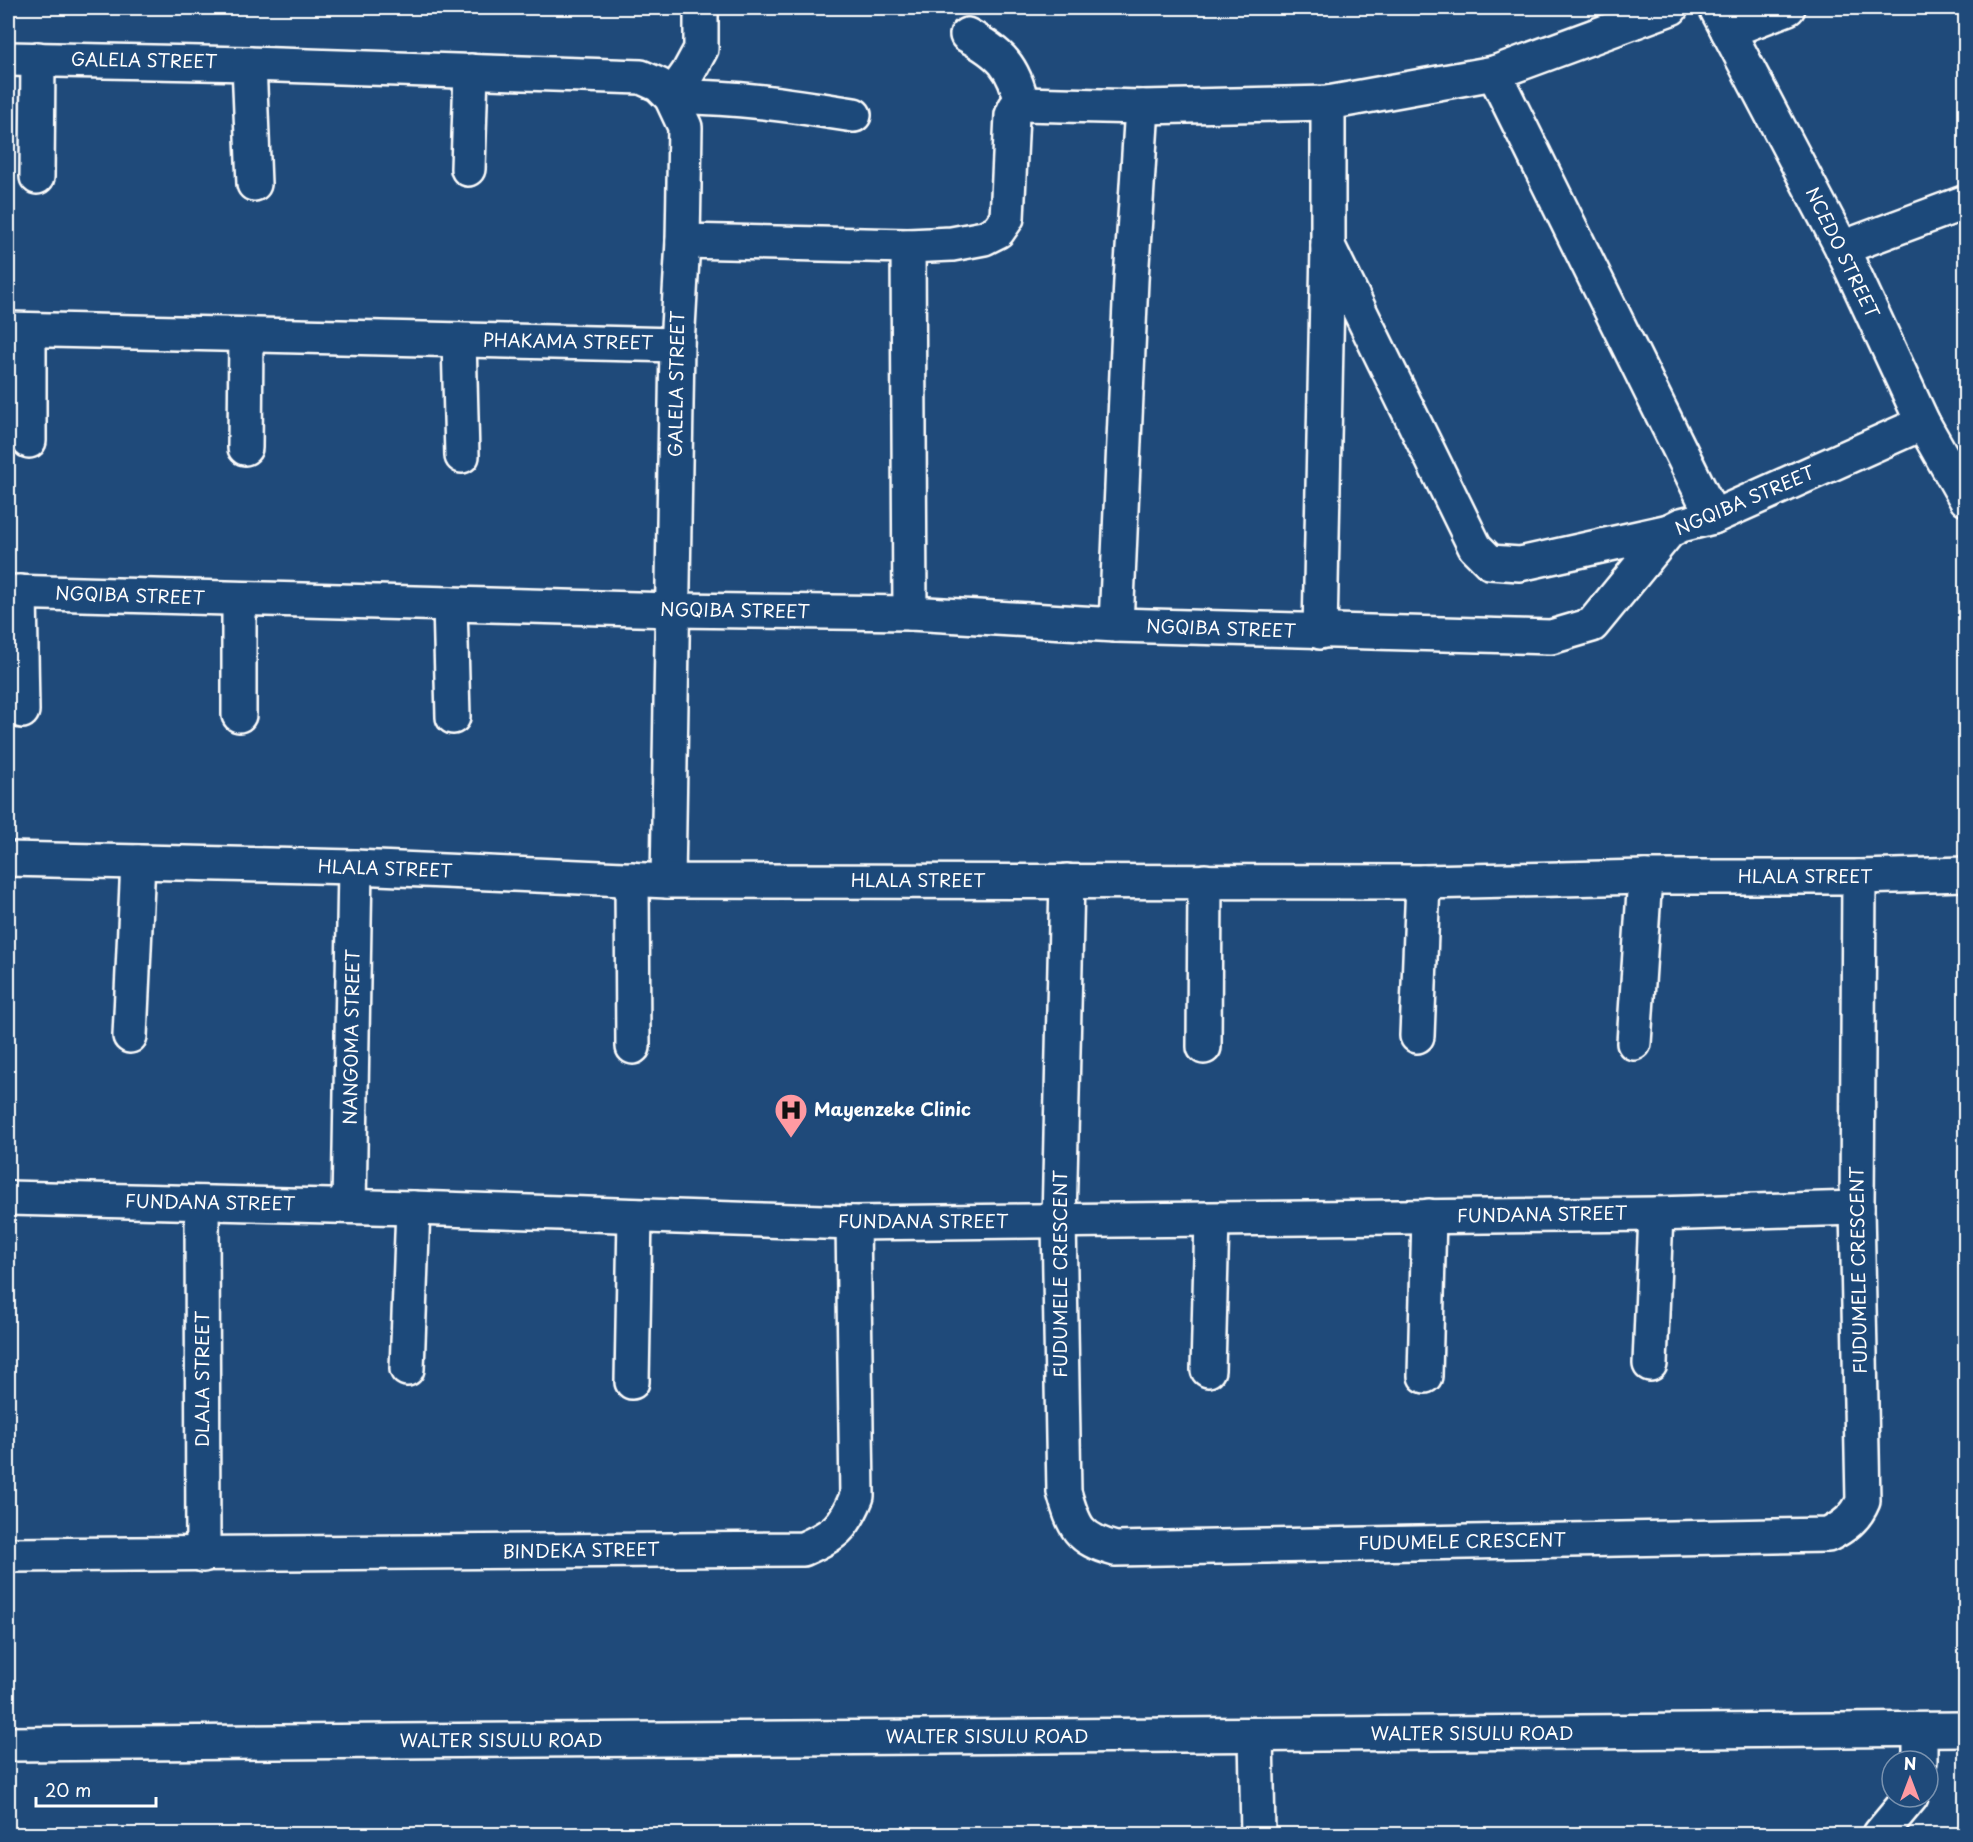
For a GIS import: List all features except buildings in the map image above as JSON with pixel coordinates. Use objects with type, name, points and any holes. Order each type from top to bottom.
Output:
[{"type":"street","points":[[670,97],[688,73],[700,49],[701,8]]},
{"type":"street","points":[[683,241],[908,246],[952,244],[984,238],[998,231],[1006,218],[1012,116],[1016,108],[1022,104],[1142,107],[1328,103],[1494,73],[1671,8]]},
{"type":"street","points":[[1722,19],[1788,8]]},
{"type":"street","name":"NCEDO STREET","points":[[1722,19],[1842,248],[1923,423],[1965,498]]},
{"type":"street","points":[[967,35],[990,47],[1005,62],[1018,82],[1022,104]]},
{"type":"street","name":"GALELA STREET","points":[[38,177],[23,59],[641,77],[659,85],[670,97],[685,127],[683,241],[677,345],[668,881]]},
{"type":"street","points":[[249,64],[254,184]]},
{"type":"street","points":[[468,169],[471,71]]},
{"type":"street","points":[[1494,73],[1713,517]]},
{"type":"street","points":[[670,97],[713,96],[760,100],[854,116]]},
{"type":"street","points":[[1320,632],[1328,246],[1328,103]]},
{"type":"street","points":[[1116,625],[1131,280],[1142,107]]},
{"type":"street","points":[[1842,248],[1965,202]]},
{"type":"street","points":[[908,246],[910,613]]},
{"type":"street","points":[[1328,246],[1475,547],[1490,562],[1520,564],[1669,531]]},
{"type":"street","name":"PHAKAMA STREET","points":[[28,441],[18,329],[677,345]]},
{"type":"street","points":[[245,448],[246,335]]},
{"type":"street","name":"PHAKAMA STREET","points":[[459,340],[462,456]]},
{"type":"street","name":"NGQIBA STREET","points":[[22,711],[14,592],[673,610],[910,613],[1116,625],[1551,637],[1592,624],[1669,531],[1681,525],[1713,517],[1923,423]]},
{"type":"street","points":[[239,599],[239,715]]},
{"type":"street","points":[[450,604],[453,717]]},
{"type":"street","name":"HLALA STREET","points":[[8,859],[355,867],[668,881],[1423,882],[1965,874]]},
{"type":"street","points":[[130,1036],[138,862]]},
{"type":"street","name":"NANGOMA STREET","points":[[349,1206],[355,867]]},
{"type":"street","points":[[1634,1044],[1645,877]]},
{"type":"street","name":"FUDUMELE CRESCENT","points":[[1066,881],[1059,1221],[1064,1492],[1071,1517],[1081,1533],[1096,1544],[1115,1549],[1828,1534],[1852,1520],[1863,1501],[1857,1208],[1859,877]]},
{"type":"street","points":[[632,879],[633,1047]]},
{"type":"street","points":[[1204,1047],[1205,881]]},
{"type":"street","points":[[1417,1036],[1423,882]]},
{"type":"street","name":"FUNDANA STREET","points":[[8,1198],[349,1206],[853,1223],[1656,1214],[1857,1208]]},
{"type":"street","name":"DLALA STREET","points":[[202,1203],[203,1555]]},
{"type":"street","points":[[407,1369],[413,1208]]},
{"type":"street","points":[[1650,1364],[1656,1214]]},
{"type":"street","points":[[632,1382],[635,1216]]},
{"type":"street","points":[[1425,1376],[1429,1216]]},
{"type":"street","points":[[1208,1370],[1212,1220]]},
{"type":"street","name":"BINDEKA STREET","points":[[8,1555],[803,1549],[829,1538],[848,1517],[857,1496],[853,1223]]},
{"type":"street","name":"WALTER SISULU ROAD","points":[[8,1744],[1256,1735],[1920,1746],[1965,1730]]},
{"type":"street","points":[[1256,1735],[1258,1834]]},
{"type":"street","points":[[1880,1834],[1901,1809]]},
{"type":"place","name":"Mayenzeke Clinic","points":[[791,1139]]}]
